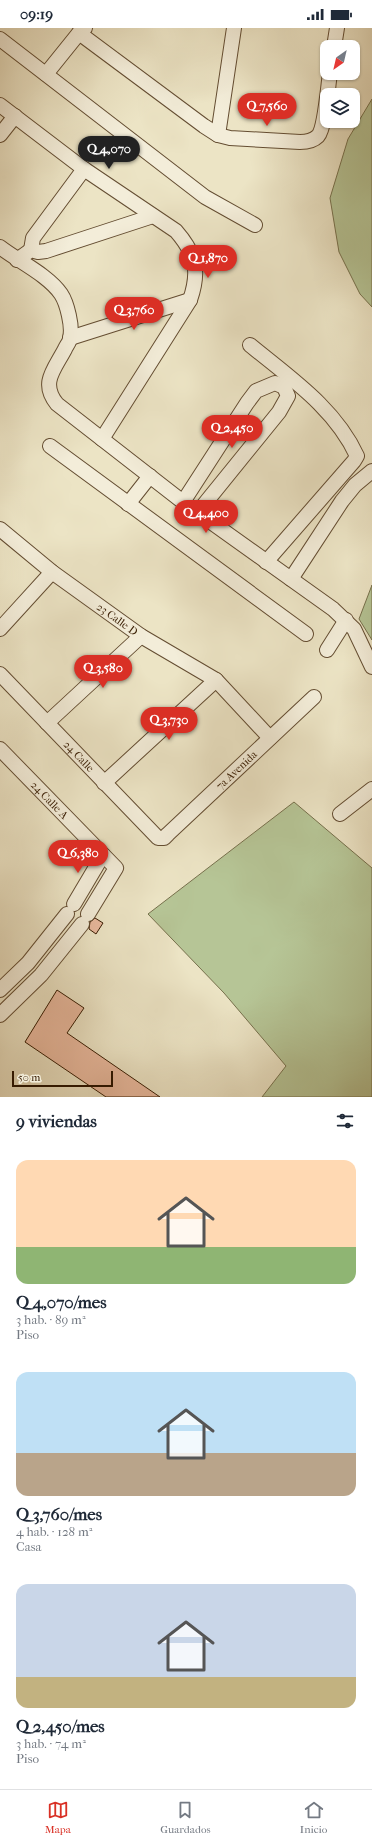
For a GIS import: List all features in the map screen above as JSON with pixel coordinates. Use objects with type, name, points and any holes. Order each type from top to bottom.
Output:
[{"type":"street","points":[[335,40],[337,28]]},
{"type":"street","points":[[46,74],[82,31],[204,126],[218,135],[230,138],[309,142],[318,136],[322,126],[329,80]]},
{"type":"street","points":[[218,135],[230,31]]},
{"type":"street","points":[[0,39],[205,197],[255,225]]},
{"type":"street","points":[[0,105],[84,169],[176,231],[186,242],[193,255],[195,285],[190,300],[102,439]]},
{"type":"street","points":[[0,135],[15,116]]},
{"type":"street","points":[[17,260],[31,250],[33,238],[84,169]]},
{"type":"street","points":[[31,250],[38,252],[46,251],[153,216]]},
{"type":"street","points":[[0,247],[48,280],[60,294],[68,309],[70,338],[48,385],[50,395],[57,404],[184,502],[333,609],[354,629],[372,667]]},
{"type":"street","points":[[70,338],[190,300]]},
{"type":"street","points":[[250,345],[314,398],[336,422],[357,456],[266,562]]},
{"type":"street","points":[[184,502],[256,390],[275,384],[284,387],[288,396],[279,412],[198,512]]},
{"type":"street","points":[[50,446],[306,634]]},
{"type":"street","points":[[291,579],[342,501],[355,485],[372,471]]},
{"type":"street","points":[[128,504],[150,476]]},
{"type":"street","name":"23 Calle D","points":[[0,529],[52,572],[141,636],[216,680],[270,738]]},
{"type":"street","points":[[0,630],[52,572]]},
{"type":"street","points":[[327,650],[346,620]]},
{"type":"street","points":[[47,723],[141,636]]},
{"type":"street","name":"24 Calle","points":[[0,674],[158,838]]},
{"type":"street","points":[[104,783],[216,680]]},
{"type":"street","name":"7a Avenida","points":[[158,838],[164,838],[314,697]]},
{"type":"street","name":"24 Calle A","points":[[0,749],[116,868],[85,919],[41,975]]},
{"type":"street","points":[[340,814],[372,789]]},
{"type":"street","points":[[0,990],[28,963],[70,909],[103,855]]},
{"type":"street","points":[[0,1015],[41,975],[28,963]]},
{"type":"green space","points":[[372,99],[372,307],[360,294],[339,252],[330,198],[348,139],[355,128],[360,128],[360,119]]},
{"type":"green space","points":[[372,585],[372,640],[359,619]]},
{"type":"green space","points":[[294,802],[372,868],[372,1097],[262,1097],[286,1066],[224,993],[148,914]]},
{"type":"building","points":[[95,918],[103,923],[96,934],[89,929],[90,922]]},
{"type":"building","points":[[57,990],[84,1008],[67,1033],[160,1097],[106,1097],[25,1042]]}]
